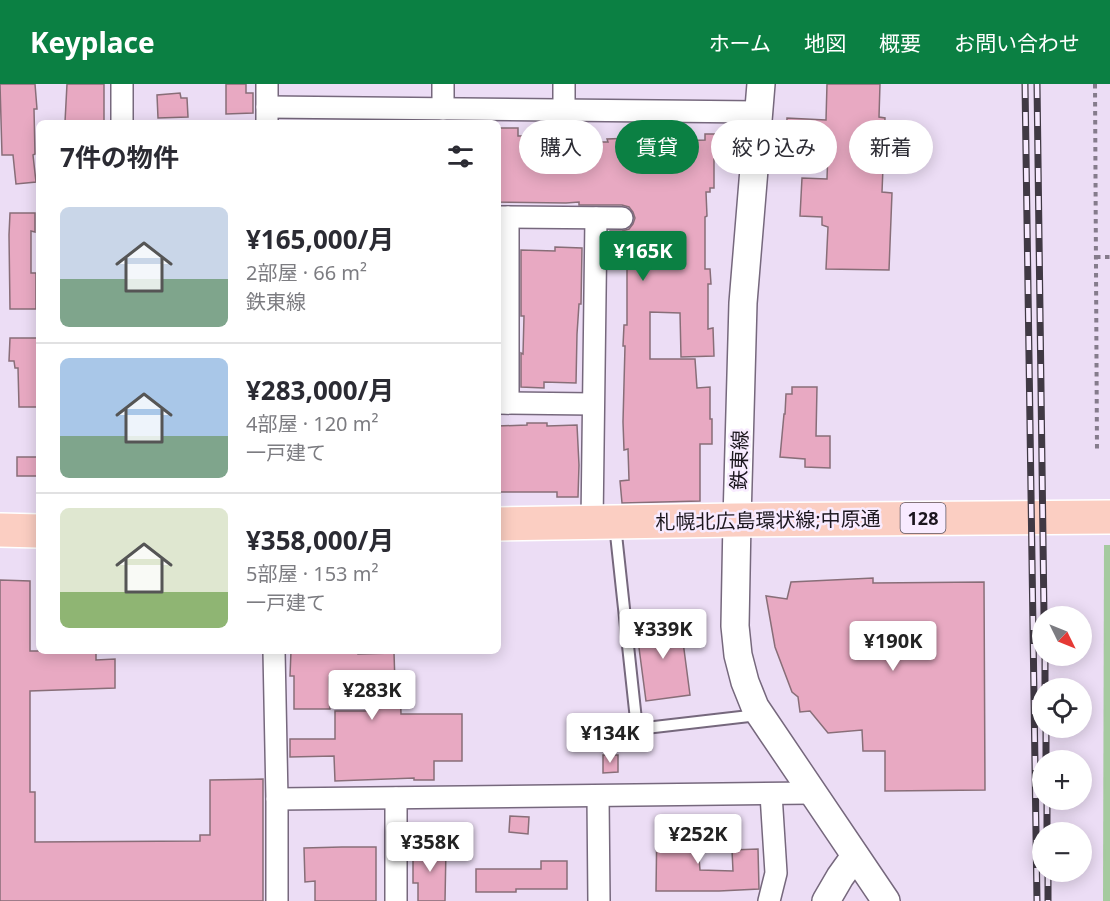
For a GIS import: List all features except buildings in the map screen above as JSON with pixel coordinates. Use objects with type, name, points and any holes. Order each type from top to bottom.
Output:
[{"type":"main road","name":"札幌北広島環状線;中原通","points":[[501,524],[1110,517]]},
{"type":"main road","points":[[0,530],[36,531]]},
{"type":"street","points":[[122,84],[122,120]]},
{"type":"street","points":[[267,84],[267,115],[564,110],[758,112]]},
{"type":"street","points":[[431,114],[443,84]]},
{"type":"street","points":[[564,84],[564,110]]},
{"type":"street","name":"鉄東線","points":[[760,84],[743,303],[735,626],[738,655],[755,707],[886,901]]},
{"type":"street","points":[[593,404],[503,403],[503,217],[622,218]]},
{"type":"street","points":[[596,218],[593,404],[603,522]]},
{"type":"street","points":[[274,654],[277,901]]},
{"type":"street","points":[[277,799],[812,793]]},
{"type":"street","points":[[769,901],[776,873],[771,794]]},
{"type":"street","points":[[598,796],[598,901]]},
{"type":"street","points":[[396,798],[396,901]]},
{"type":"street","points":[[826,901],[855,856]]},
{"type":"lane","points":[[603,522],[637,729],[760,715]]},
{"type":"path","points":[[1095,84],[1097,451]]},
{"type":"path","points":[[1096,257],[1110,256]]},
{"type":"green space","points":[[1104,545],[1110,545],[1110,901],[1103,901]]},
{"type":"railway","points":[[1025,84],[1037,901]]},
{"type":"railway","points":[[1037,84],[1044,606]]},
{"type":"railway","points":[[1045,666],[1045,678]]},
{"type":"railway","points":[[1046,738],[1046,750]]},
{"type":"railway","points":[[1047,810],[1047,822]]},
{"type":"railway","points":[[1048,882],[1048,901]]}]
